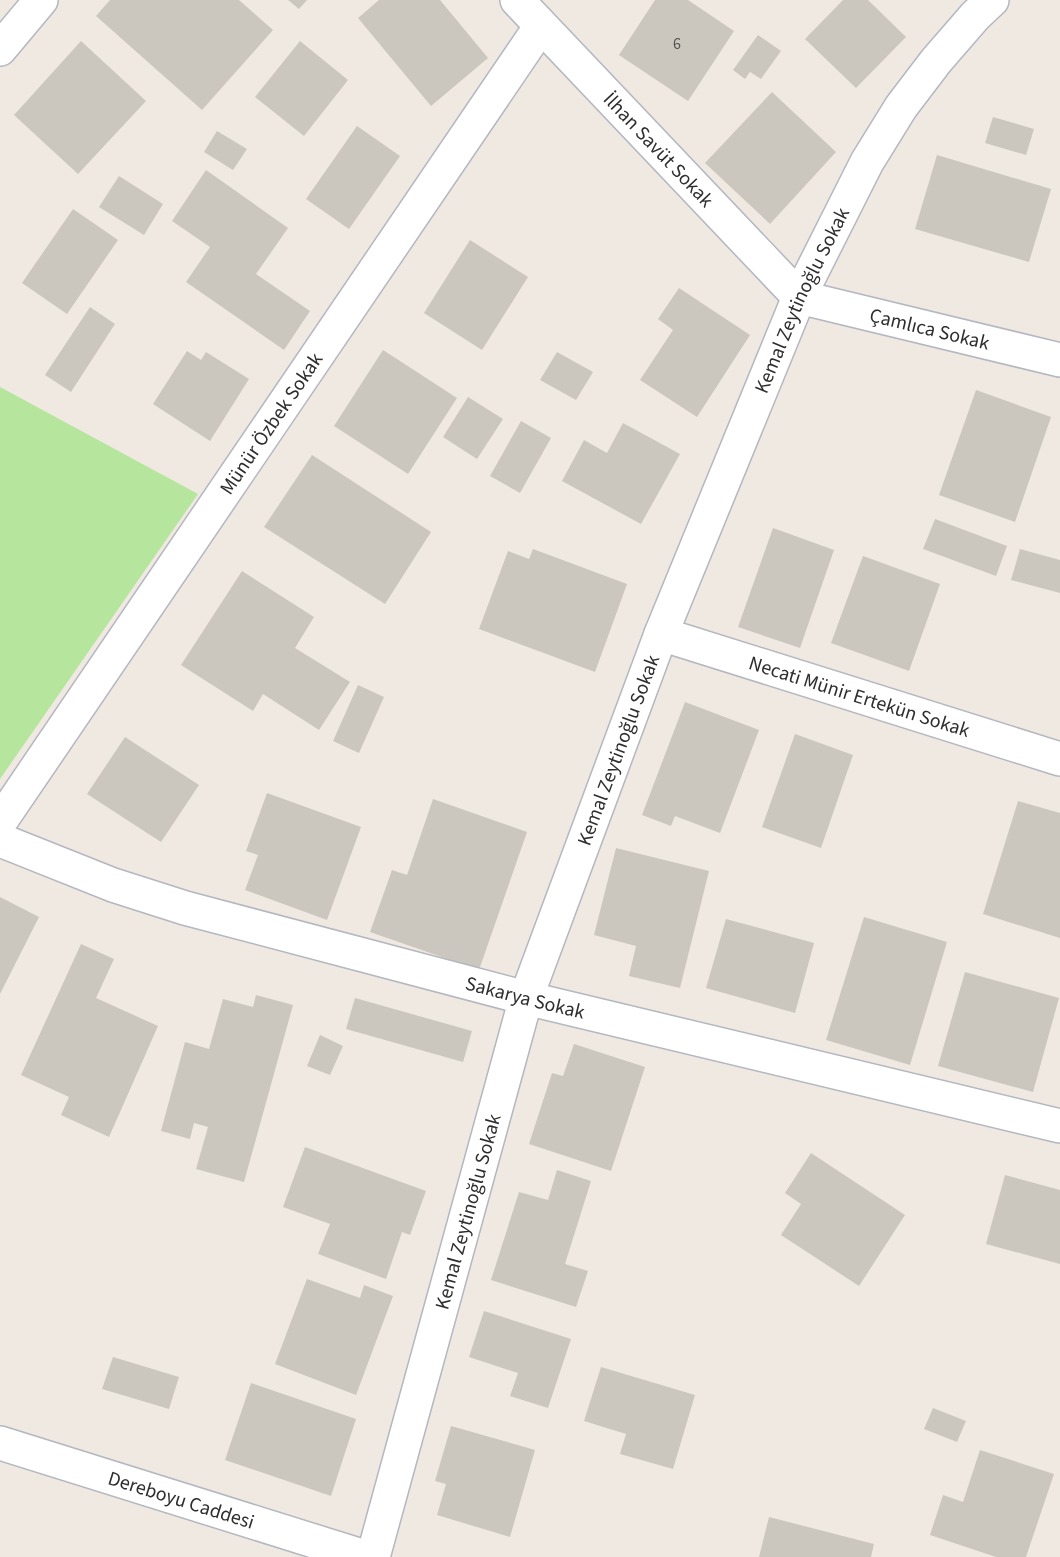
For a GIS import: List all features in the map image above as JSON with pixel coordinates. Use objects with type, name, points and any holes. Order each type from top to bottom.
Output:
[{"type":"street","points":[[0,48],[41,0]]},
{"type":"street","name":"İlhan Savüt Sokak","points":[[517,0],[800,297]]},
{"type":"street","name":"Kemal Zeytinoğlu Sokak","points":[[373,1557],[526,998],[661,634],[800,297],[867,162],[901,107],[936,61],[992,0]]},
{"type":"street","name":"Münür Özbek Sokak","points":[[0,822],[541,26]]},
{"type":"street","name":"Çamlıca Sokak","points":[[800,297],[1060,360]]},
{"type":"street","name":"Necati Münir Ertekün Sokak","points":[[661,634],[1060,759]]},
{"type":"street","name":"Sakarya Sokak","points":[[0,840],[112,885],[185,908],[526,998],[1060,1126]]},
{"type":"street","name":"Dereboyu Caddesi","points":[[0,1443],[365,1557]]},
{"type":"green space","points":[[0,387],[198,494],[0,779]]},
{"type":"building","points":[[110,0],[239,0],[273,30],[202,110],[96,16]]},
{"type":"building","points":[[288,0],[307,0],[299,9]]},
{"type":"building","points":[[379,0],[440,0],[488,58],[431,106],[358,18]]},
{"type":"building","points":[[655,0],[688,0],[734,31],[688,101],[619,55]]},
{"type":"building","points":[[843,0],[868,0],[906,37],[856,88],[805,39]]},
{"type":"building","points":[[758,35],[781,51],[761,79],[750,72],[745,79],[733,70]]},
{"type":"building","points":[[81,41],[146,101],[78,174],[14,115]]},
{"type":"building","points":[[300,41],[348,80],[304,136],[255,97]]},
{"type":"building","points":[[772,92],[836,152],[770,224],[705,163]]},
{"type":"building","points":[[993,117],[1034,129],[1026,155],[985,143]]},
{"type":"building","points":[[357,126],[400,156],[349,229],[306,199]]},
{"type":"building","points":[[217,131],[247,149],[233,170],[204,152]]},
{"type":"building","points":[[937,155],[1051,189],[1029,262],[915,229]]},
{"type":"building","points":[[206,170],[288,228],[256,274],[310,311],[284,350],[186,282],[210,247],[172,221]]},
{"type":"building","points":[[119,176],[163,204],[144,235],[99,207]]},
{"type":"building","points":[[73,209],[118,240],[67,314],[22,283]]},
{"type":"building","points":[[470,240],[528,277],[482,350],[424,313]]},
{"type":"building","points":[[679,288],[750,335],[697,417],[640,380],[673,330],[658,319]]},
{"type":"building","points":[[90,307],[115,324],[71,392],[45,375]]},
{"type":"building","points":[[383,350],[457,398],[408,474],[334,426]]},
{"type":"building","points":[[187,351],[201,360],[206,352],[249,379],[210,441],[153,404]]},
{"type":"building","points":[[557,352],[593,372],[576,400],[540,380]]},
{"type":"building","points":[[976,390],[1051,417],[1015,522],[939,495]]},
{"type":"building","points":[[468,397],[503,419],[477,459],[443,437]]},
{"type":"building","points":[[521,421],[551,438],[520,493],[490,476]]},
{"type":"building","points":[[623,423],[680,454],[641,524],[562,481],[584,440],[607,453]]},
{"type":"building","points":[[312,455],[431,532],[385,604],[264,527]]},
{"type":"building","points":[[935,519],[1007,546],[996,576],[923,549]]},
{"type":"building","points":[[773,528],[834,550],[800,648],[738,627]]},
{"type":"building","points":[[533,549],[627,584],[595,672],[479,629],[508,551],[529,559]]},
{"type":"building","points":[[1020,549],[1060,560],[1060,593],[1011,580]]},
{"type":"building","points":[[863,556],[940,584],[909,671],[831,643]]},
{"type":"building","points":[[242,571],[314,617],[295,648],[350,682],[319,730],[263,694],[253,711],[181,665]]},
{"type":"building","points":[[358,685],[384,697],[359,753],[333,741]]},
{"type":"building","points":[[685,702],[759,730],[720,833],[675,816],[671,826],[642,815]]},
{"type":"building","points":[[795,734],[853,755],[821,848],[762,827]]},
{"type":"building","points":[[125,737],[199,785],[161,842],[87,794]]},
{"type":"building","points":[[267,793],[361,827],[327,920],[245,890],[258,855],[246,851]]},
{"type":"building","points":[[433,799],[527,832],[479,970],[370,932],[392,870],[407,875]]},
{"type":"building","points":[[1018,801],[1060,813],[1060,938],[983,914]]},
{"type":"building","points":[[616,848],[709,871],[680,988],[629,976],[636,946],[594,935]]},
{"type":"building","points":[[0,897],[39,917],[0,994]]},
{"type":"building","points":[[864,917],[947,942],[910,1065],[826,1040]]},
{"type":"building","points":[[726,919],[814,943],[795,1013],[706,988]]},
{"type":"building","points":[[81,944],[114,959],[96,998],[158,1026],[109,1137],[61,1115],[69,1097],[21,1075]]},
{"type":"building","points":[[965,972],[1059,998],[1033,1092],[938,1066]]},
{"type":"building","points":[[256,995],[293,1005],[244,1182],[196,1169],[208,1127],[194,1123],[190,1139],[161,1131],[185,1042],[209,1049],[223,999],[253,1007]]},
{"type":"building","points":[[355,998],[472,1031],[463,1062],[346,1029]]},
{"type":"building","points":[[320,1035],[343,1046],[330,1075],[307,1066]]},
{"type":"building","points":[[574,1044],[645,1067],[611,1171],[529,1144],[552,1073],[563,1076]]},
{"type":"building","points":[[305,1147],[426,1191],[410,1235],[402,1232],[386,1279],[318,1254],[330,1224],[283,1207]]},
{"type":"building","points":[[811,1153],[905,1215],[859,1286],[781,1235],[801,1204],[785,1193]]},
{"type":"building","points":[[557,1170],[591,1181],[565,1264],[588,1271],[576,1307],[491,1280],[519,1192],[548,1200]]},
{"type":"building","points":[[1005,1175],[1060,1190],[1060,1264],[986,1244]]},
{"type":"building","points":[[307,1279],[360,1298],[364,1285],[393,1296],[356,1395],[275,1364]]},
{"type":"building","points":[[484,1311],[571,1339],[548,1408],[510,1396],[518,1373],[469,1357]]},
{"type":"building","points":[[113,1357],[179,1377],[169,1409],[102,1389]]},
{"type":"building","points":[[601,1367],[695,1395],[673,1469],[620,1454],[626,1434],[584,1421]]},
{"type":"building","points":[[251,1383],[356,1419],[331,1496],[225,1460]]},
{"type":"building","points":[[933,1408],[966,1421],[957,1442],[924,1429]]},
{"type":"building","points":[[451,1426],[535,1450],[510,1537],[437,1515],[446,1484],[435,1481]]},
{"type":"building","points":[[980,1450],[1054,1474],[1026,1557],[996,1557],[930,1535],[943,1495],[963,1502]]},
{"type":"building","points":[[769,1517],[874,1544],[871,1557],[759,1557]]}]
